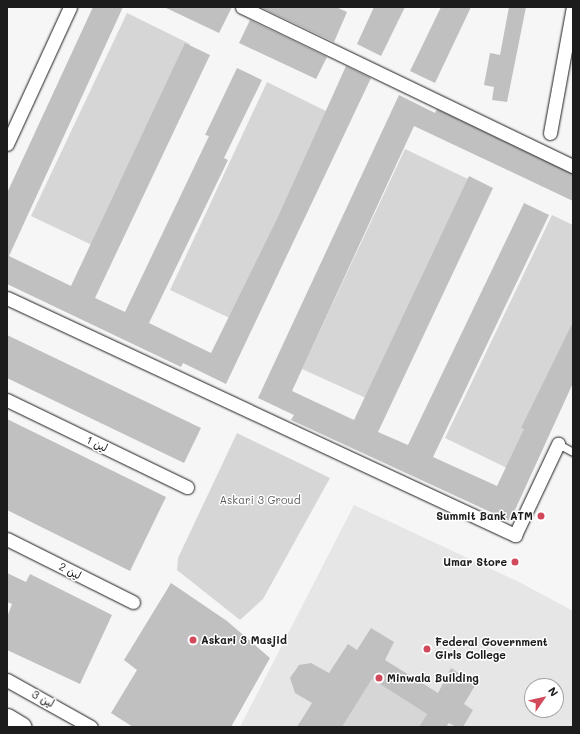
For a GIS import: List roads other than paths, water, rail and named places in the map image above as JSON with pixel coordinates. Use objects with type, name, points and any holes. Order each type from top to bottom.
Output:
[{"type":"main road","points":[[7,718],[22,727]]},
{"type":"street","points":[[7,144],[70,7]]},
{"type":"street","points":[[242,7],[573,166]]},
{"type":"street","points":[[550,133],[571,25],[573,7]]},
{"type":"street","points":[[7,298],[515,535],[558,444]]},
{"type":"street","name":"لین 1","points":[[7,400],[187,487]]},
{"type":"street","name":"لین 2","points":[[7,539],[133,602]]},
{"type":"street","name":"لین 3","points":[[7,680],[78,718],[91,727]]},
{"type":"lane","points":[[558,444],[573,452]]},
{"type":"place","name":"Summit Bank ATM","points":[[541,516]]},
{"type":"place","name":"Umar Store","points":[[515,562]]},
{"type":"place","name":"Askari 3 Masjid","points":[[193,640]]},
{"type":"place","name":"Federal Government Girls College","points":[[427,649]]},
{"type":"place","name":"Minwala Building","points":[[379,678]]},
{"type":"park label","name":"Askari 3 Groud","points":[[260,500]]}]
